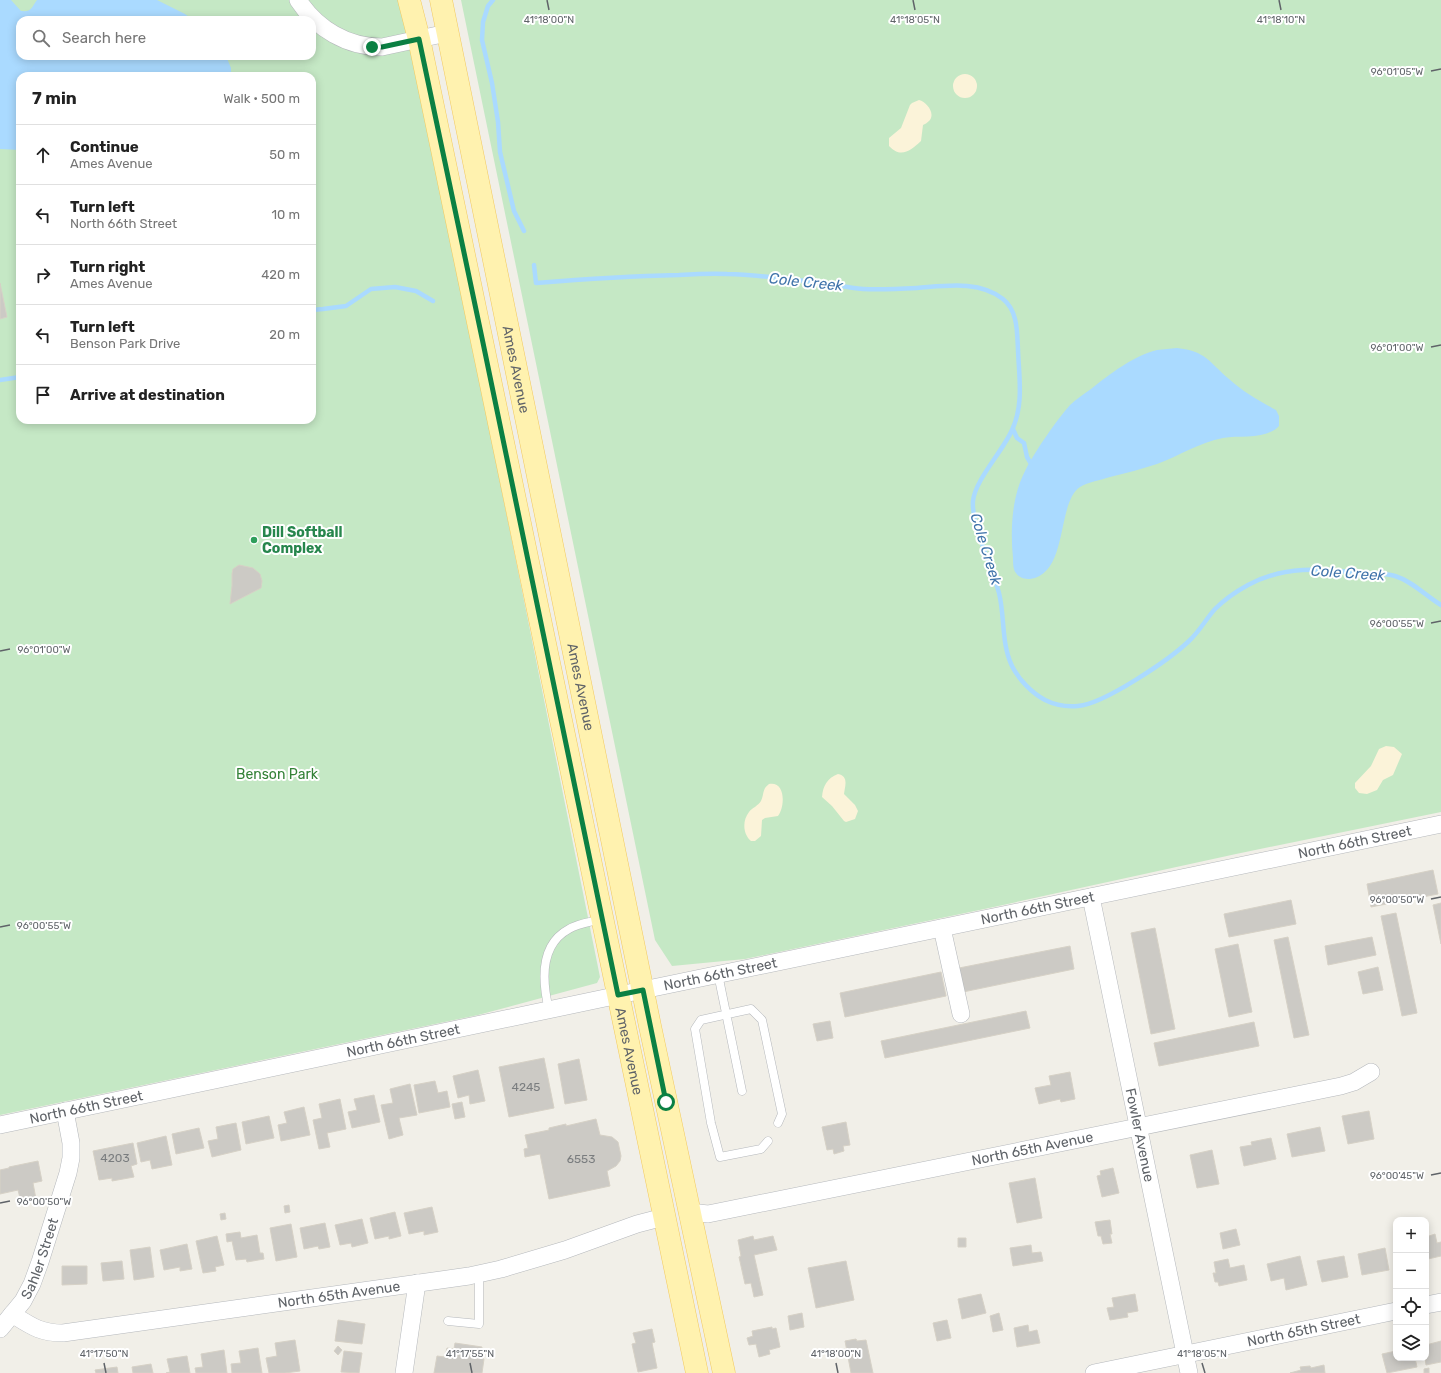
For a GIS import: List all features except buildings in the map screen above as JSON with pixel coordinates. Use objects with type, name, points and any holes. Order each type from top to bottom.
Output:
[{"type":"main road","name":"Ames Avenue","points":[[409,0],[419,39],[482,338],[697,1373]]},
{"type":"main road","name":"Ames Avenue","points":[[441,0],[643,990],[724,1373]]},
{"type":"street","points":[[298,0],[310,16]]},
{"type":"street","points":[[316,22],[328,32],[357,44],[372,47],[382,47],[447,33]]},
{"type":"street","name":"North 66th Street","points":[[0,1125],[1441,824]]},
{"type":"street","name":"Fowler Avenue","points":[[1092,897],[1189,1373]]},
{"type":"street","points":[[942,928],[961,1014]]},
{"type":"street","name":"North 65th Avenue","points":[[689,1212],[708,1214],[1341,1086],[1354,1082],[1371,1072]]},
{"type":"street","name":"Sahler Street","points":[[0,1329],[23,1301],[32,1284],[68,1173],[72,1158],[71,1143],[65,1111]]},
{"type":"street","name":"North 65th Avenue","points":[[12,1314],[37,1330],[51,1333],[63,1333],[479,1274],[502,1269],[565,1250],[637,1224],[664,1217]]},
{"type":"street","points":[[404,1373],[417,1283]]},
{"type":"street","points":[[1429,1304],[1441,1302]]},
{"type":"street","name":"North 65th Street","points":[[1094,1373],[1393,1312]]},
{"type":"lane","points":[[549,1010],[543,975],[544,962],[550,948],[557,937],[568,929],[576,925],[602,919]]},
{"type":"lane","points":[[718,974],[742,1091]]},
{"type":"lane","points":[[768,1141],[761,1149],[720,1157],[711,1123],[695,1029],[701,1020],[726,1013],[751,1009],[762,1020],[782,1114],[778,1123]]},
{"type":"lane","points":[[448,1321],[479,1324],[479,1274]]},
{"type":"green space","name":"Benson Park","points":[[0,0],[401,0],[405,11],[600,977],[597,983],[478,1015],[0,1115]]},
{"type":"green space","points":[[461,0],[1441,0],[1441,812],[1236,854],[745,959],[672,966],[655,940]]},
{"type":"sand","points":[[965,74],[970,75],[976,81],[976,91],[970,97],[965,98],[960,97],[954,91],[953,86],[954,81],[960,75]]},
{"type":"sand","points":[[919,100],[928,106],[932,115],[928,122],[923,125],[921,141],[906,152],[902,153],[893,150],[889,146],[889,138],[901,128],[910,105]]},
{"type":"sand","points":[[1386,746],[1394,747],[1402,754],[1393,775],[1383,780],[1377,790],[1367,794],[1359,793],[1355,788],[1355,783],[1371,766],[1379,749]]},
{"type":"sand","points":[[838,774],[845,779],[844,794],[855,805],[858,811],[855,819],[846,822],[822,797],[823,789],[828,780]]},
{"type":"sand","points":[[769,784],[779,786],[783,801],[782,807],[778,816],[765,818],[762,820],[761,836],[755,841],[751,841],[746,835],[744,827],[745,819],[749,812],[761,801],[764,790]]},
{"type":"water","points":[[0,0],[11,0],[21,11],[27,11],[31,9],[37,0],[157,0],[188,16],[16,16],[16,60],[228,60],[231,68],[231,72],[16,72],[16,150],[0,149]]},
{"type":"water","points":[[1177,348],[1187,349],[1206,358],[1240,388],[1276,410],[1279,416],[1279,426],[1274,430],[1260,435],[1230,437],[1214,440],[1157,464],[1083,485],[1073,495],[1068,507],[1057,552],[1051,565],[1042,574],[1030,579],[1019,576],[1015,572],[1014,568],[1012,547],[1012,524],[1015,501],[1021,479],[1046,436],[1070,405],[1114,372],[1131,361],[1148,353],[1157,350]]},
{"type":"waterway","points":[[493,0],[488,6],[483,22],[482,40],[492,83],[498,122],[500,152],[514,211],[524,231]]},
{"type":"waterway","name":"Cole Creek","points":[[534,265],[536,283],[625,277],[703,274],[751,275],[863,289],[950,286],[973,287],[994,293],[1003,299],[1012,310],[1017,329],[1020,380],[1018,410],[1016,420],[1008,438],[984,475],[975,493],[973,512],[979,536],[999,593],[1006,648],[1012,666],[1026,686],[1035,694],[1049,702],[1061,705],[1078,706],[1104,698],[1119,690],[1180,649],[1196,634],[1222,602],[1248,585],[1276,574],[1289,571],[1332,570],[1391,575],[1407,581],[1441,605]]},
{"type":"waterway","name":"Cole Creek","points":[[316,310],[346,306],[371,289],[395,287],[416,291],[433,301]]},
{"type":"waterway","name":"Cole Creek","points":[[0,380],[16,378]]},
{"type":"waterway","points":[[1013,429],[1017,438],[1024,443],[1027,457],[1030,462]]},
{"type":"place","name":"Dill Softball Complex","points":[[254,540]]},
{"type":"route","points":[[372,47],[382,47],[419,39],[618,995],[643,990],[666,1102]]}]
